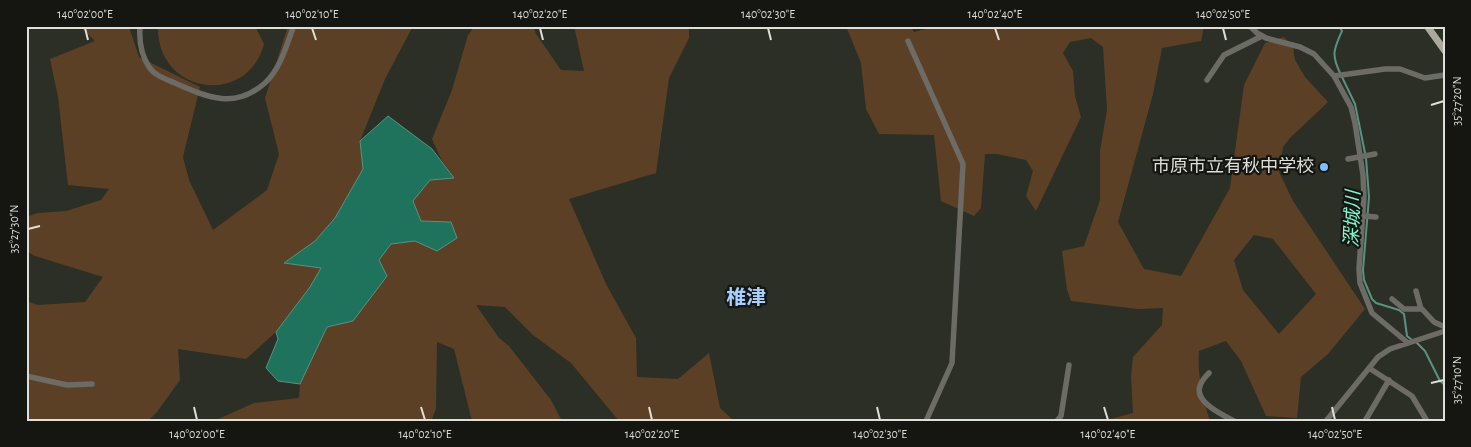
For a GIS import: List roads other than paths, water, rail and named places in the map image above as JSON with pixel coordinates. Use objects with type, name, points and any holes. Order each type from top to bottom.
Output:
[{"type":"main road","points":[[1427,26],[1445,51]]},
{"type":"street","points":[[140,26],[140,43],[145,59],[157,75],[204,96],[215,98],[240,96],[264,83],[277,68],[293,28]]},
{"type":"street","points":[[1250,26],[1256,33],[1262,36],[1300,47],[1314,54],[1334,76],[1351,107],[1361,153],[1364,197],[1359,269],[1360,283],[1372,313],[1408,343]]},
{"type":"street","points":[[1207,80],[1224,55],[1262,36]]},
{"type":"street","points":[[908,41],[962,164],[952,363],[926,421]]},
{"type":"street","points":[[1334,76],[1385,69],[1400,69],[1425,78],[1445,75]]},
{"type":"street","points":[[1348,158],[1375,154]]},
{"type":"street","points":[[1352,215],[1376,217]]},
{"type":"street","points":[[1416,292],[1421,309],[1434,322],[1445,329]]},
{"type":"street","points":[[1392,300],[1404,309],[1421,309]]},
{"type":"street","points":[[1326,421],[1378,357],[1390,349],[1445,329]]},
{"type":"street","points":[[1057,421],[1061,416],[1070,365]]},
{"type":"street","points":[[1369,368],[1412,396],[1427,421]]},
{"type":"street","points":[[1209,373],[1199,386],[1199,392],[1210,408],[1234,421]]},
{"type":"street","points":[[26,376],[67,384],[92,384]]},
{"type":"street","points":[[1365,421],[1389,380]]},
{"type":"waterway","name":"深城川","points":[[1339,26],[1342,31],[1335,47],[1335,61],[1340,73]]},
{"type":"waterway","name":"深城川","points":[[1342,77],[1355,104],[1365,153]]},
{"type":"waterway","name":"深城川","points":[[1366,158],[1369,197],[1363,270],[1364,280],[1372,299],[1376,303],[1399,310],[1404,314],[1407,336],[1412,340]]},
{"type":"waterway","name":"深城川","points":[[1416,342],[1425,351],[1440,381],[1445,385]]},
{"type":"place","name":"市原市立有秋中学校","points":[[1324,167]]},
{"type":"district","name":"椎津","points":[[746,298]]}]
